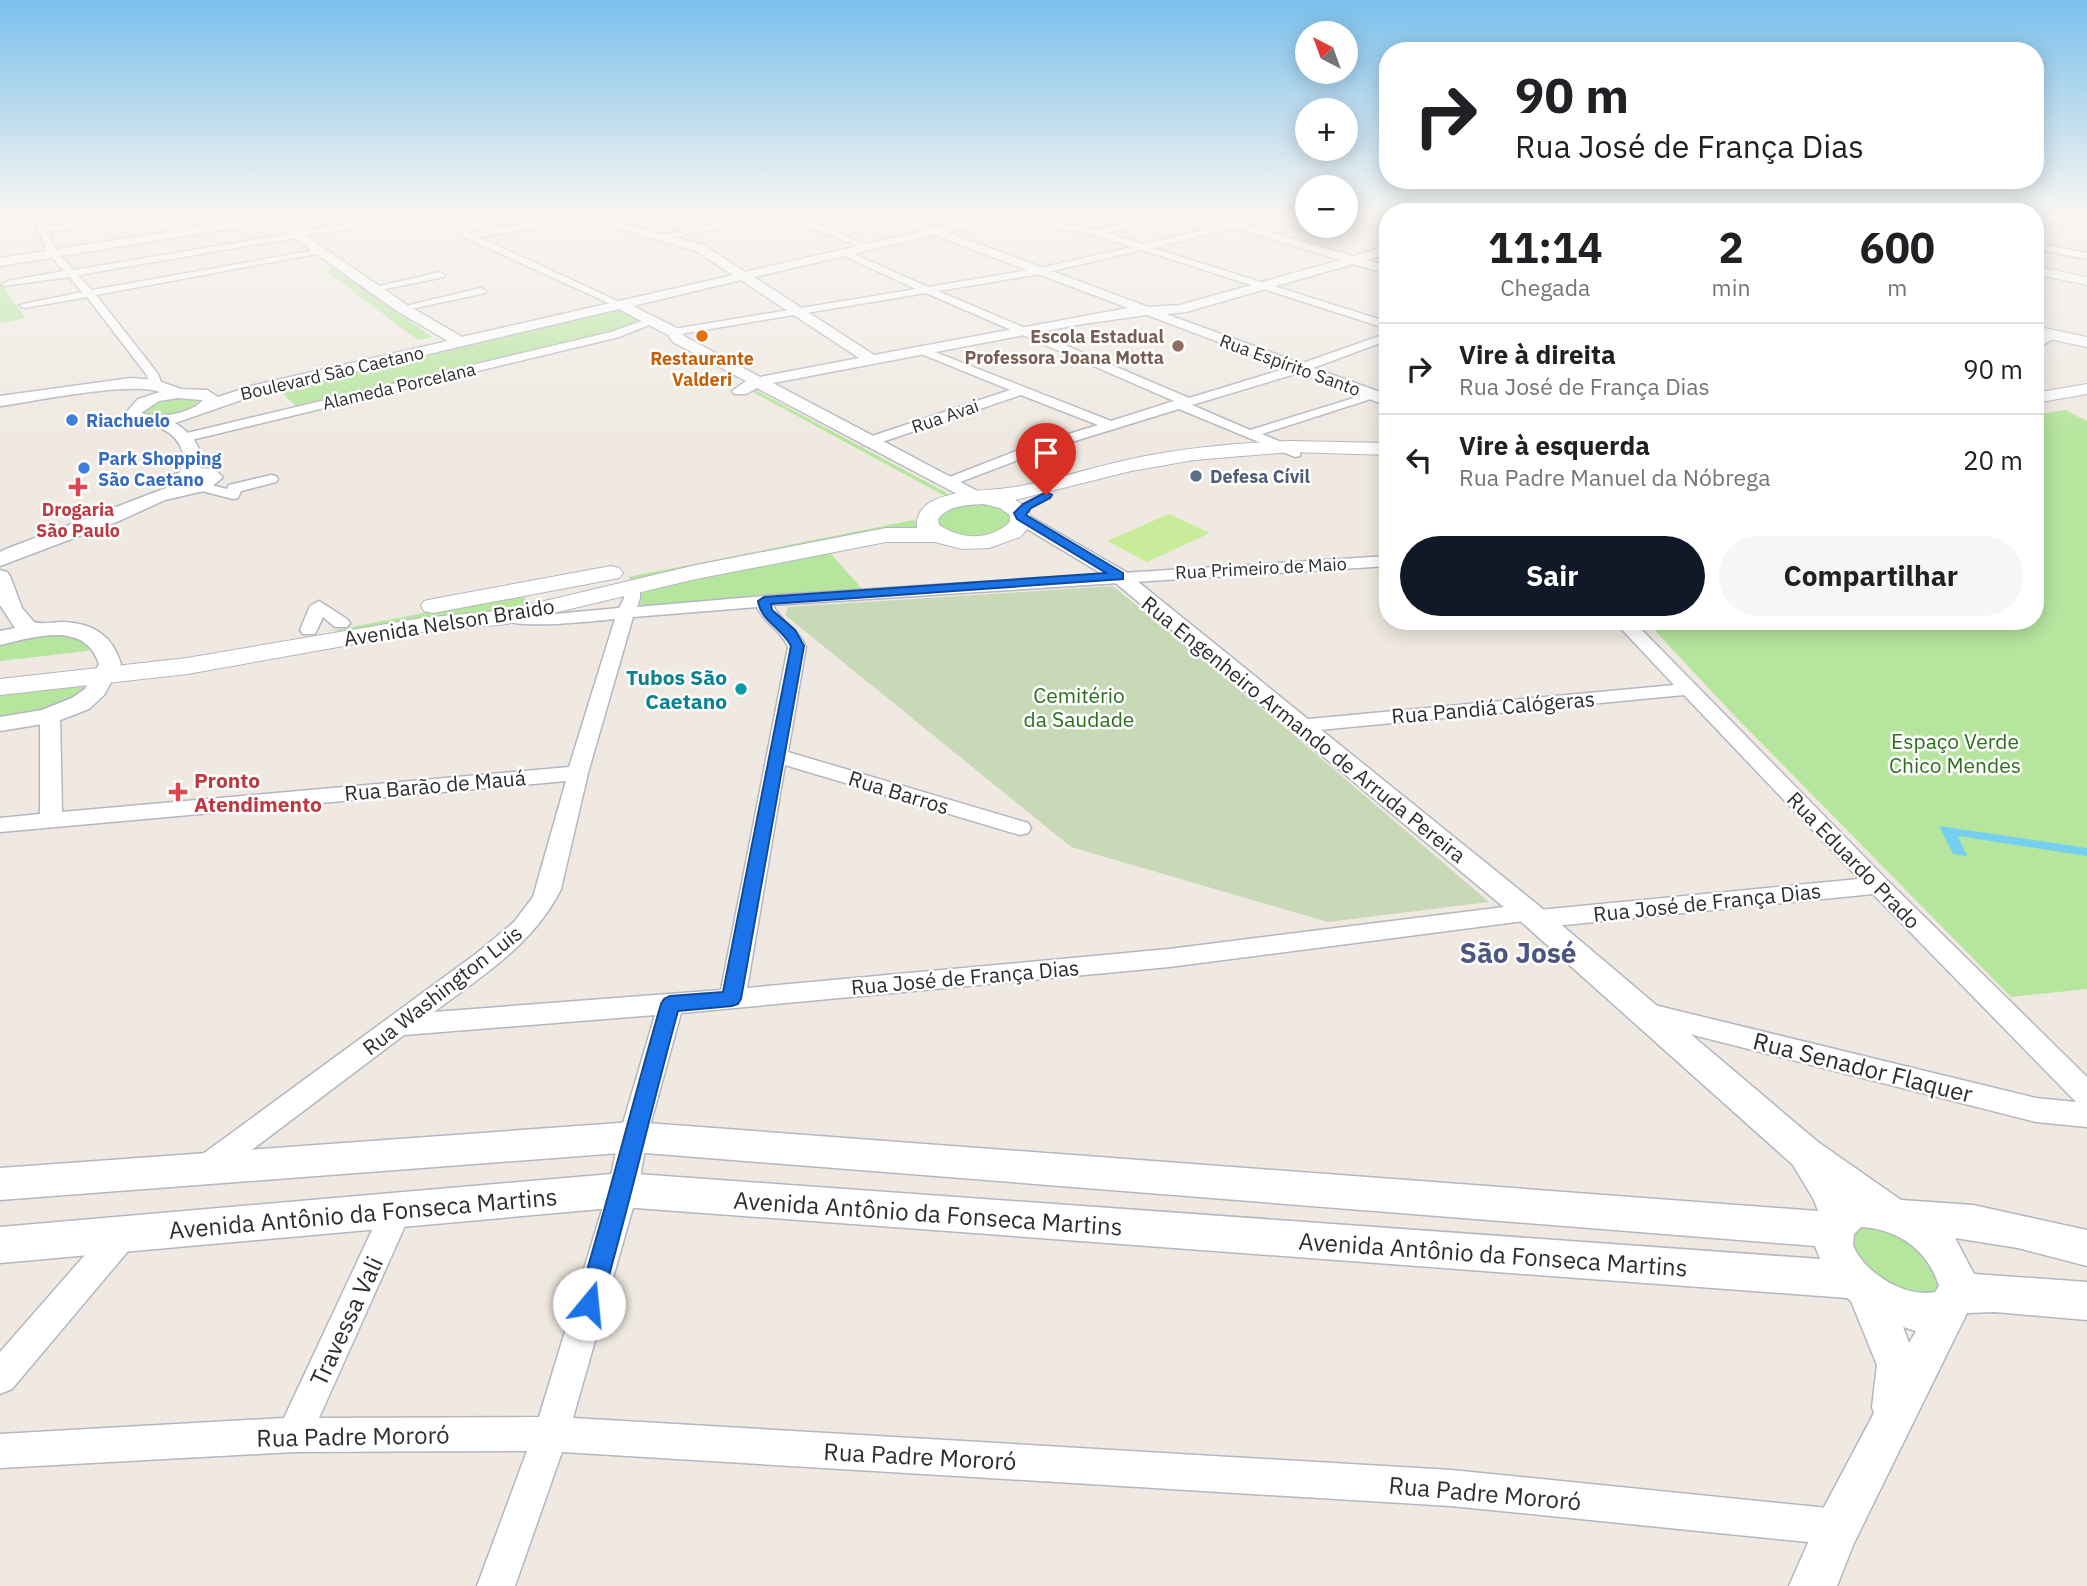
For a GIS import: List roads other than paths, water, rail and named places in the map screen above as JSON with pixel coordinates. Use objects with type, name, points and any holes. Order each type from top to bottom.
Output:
[{"type":"main road","points":[[2044,332],[2087,342]]},
{"type":"main road","points":[[2044,397],[2087,389]]},
{"type":"main road","points":[[2044,398],[2087,397]]},
{"type":"main road","points":[[1379,449],[1289,449],[1174,457],[1020,493],[956,500],[932,512],[960,542],[990,541],[1015,531],[1021,524],[1021,515],[1032,501],[1170,465],[1289,449],[1379,456]]},
{"type":"main road","points":[[980,498],[1007,504],[1021,515]]},
{"type":"main road","name":"Avenida Nelson Braido","points":[[0,687],[309,630],[344,631],[517,615],[605,574],[932,512]]},
{"type":"main road","name":"Avenida Nelson Braido","points":[[0,671],[107,668],[229,660],[515,591],[567,593],[632,585],[886,535],[932,512]]},
{"type":"main road","points":[[605,574],[620,577],[632,585]]},
{"type":"main road","points":[[515,591],[529,598],[531,606],[517,615]]},
{"type":"street","points":[[82,285],[140,363],[152,374],[156,385]]},
{"type":"street","points":[[24,304],[134,285]]},
{"type":"street","points":[[372,285],[402,308],[458,341]]},
{"type":"street","points":[[376,288],[391,285]]},
{"type":"street","points":[[577,285],[619,304],[647,328],[670,339],[740,391],[858,450],[980,498]]},
{"type":"street","name":"Boulevard São Caetano","points":[[202,404],[405,352],[700,285]]},
{"type":"street","points":[[757,285],[872,360]]},
{"type":"street","points":[[915,285],[1289,449]]},
{"type":"street","points":[[670,339],[796,312],[956,285]]},
{"type":"street","name":"Rua Espírito Santo","points":[[1078,285],[1379,397]]},
{"type":"street","points":[[1261,285],[1379,323]]},
{"type":"street","points":[[740,391],[756,382],[1109,315],[1181,309],[1267,285]]},
{"type":"street","points":[[402,308],[481,291]]},
{"type":"street","name":"Alameda Porcelana","points":[[189,436],[647,328]]},
{"type":"street","name":"Boulevard São Caetano","points":[[405,352],[443,333]]},
{"type":"street","points":[[2044,340],[2053,334]]},
{"type":"street","points":[[670,339],[678,339],[756,382],[858,450]]},
{"type":"street","points":[[947,483],[1034,449],[1301,368],[1379,340]]},
{"type":"street","points":[[923,351],[1108,425]]},
{"type":"street","points":[[1102,366],[1128,360]]},
{"type":"street","points":[[0,401],[106,392],[133,375],[140,368],[140,363]]},
{"type":"street","points":[[0,407],[106,392],[131,383],[156,385],[202,404]]},
{"type":"street","name":"Rua Avai","points":[[858,450],[1022,390]]},
{"type":"street","points":[[106,392],[136,407]]},
{"type":"street","points":[[180,393],[154,398],[132,411],[136,418],[170,424],[189,436]]},
{"type":"street","points":[[1253,433],[1379,399]]},
{"type":"street","points":[[194,481],[195,459],[189,436],[189,420],[202,404]]},
{"type":"street","points":[[153,420],[176,417],[202,404]]},
{"type":"street","points":[[0,548],[86,521],[194,481],[234,491],[271,479]]},
{"type":"street","points":[[0,560],[194,481]]},
{"type":"street","name":"Rua Engenheiro Armando de Arruda Pereira","points":[[1021,515],[1119,576],[1531,915],[1639,1012],[1805,1153]]},
{"type":"street","name":"Rua Engenheiro Armando de Arruda Pereira","points":[[990,541],[1037,539],[1068,546]]},
{"type":"street","points":[[0,548],[6,553],[0,560]]},
{"type":"street","name":"Rua Primeiro de Maio","points":[[517,615],[544,620],[764,601],[1119,576],[1379,562]]},
{"type":"street","points":[[0,576],[16,619],[34,631]]},
{"type":"street","name":"Rua Washington Luis","points":[[204,1169],[401,1025],[516,935],[543,903],[549,889],[578,773],[632,598],[632,585]]},
{"type":"street","points":[[732,999],[779,756],[797,646],[791,633],[766,612],[764,601]]},
{"type":"street","points":[[0,638],[62,629],[85,632],[97,638],[107,668],[90,696],[68,709],[0,724]]},
{"type":"street","name":"Rua Eduardo Prado","points":[[1631,630],[1878,886],[2087,1096]]},
{"type":"street","name":"Rua Pandiá Calógeras","points":[[1298,726],[1688,690]]},
{"type":"street","points":[[50,715],[51,819]]},
{"type":"street","name":"Rua Barros","points":[[779,756],[1020,828]]},
{"type":"street","name":"Rua Barão de Mauá","points":[[0,825],[578,773]]},
{"type":"street","name":"Rua José de França Dias","points":[[401,1025],[732,999],[1169,958],[1531,915],[1878,886]]},
{"type":"street","points":[[496,1586],[551,1434],[623,1190],[633,1137],[670,1004]]},
{"type":"street","name":"Rua Senador Flaquer","points":[[1639,1012],[2036,1111],[2087,1115]]},
{"type":"street","points":[[0,1184],[633,1137],[1838,1227],[1856,1210],[1998,1224],[2087,1248]]},
{"type":"street","points":[[1805,1153],[1927,1234],[1942,1249],[1955,1270],[1959,1289],[1838,1527],[1813,1586]]},
{"type":"street","points":[[1805,1153],[1831,1194],[1838,1227],[1835,1243],[1840,1259],[1861,1285],[1898,1365],[1891,1426]]},
{"type":"street","name":"Avenida Antônio da Fonseca Martins","points":[[0,1245],[623,1190],[1861,1285]]},
{"type":"street","name":"Travessa Vali","points":[[294,1435],[398,1208]]},
{"type":"street","points":[[0,1377],[123,1234]]},
{"type":"street","points":[[1861,1285],[1888,1304],[1928,1314],[1952,1301],[1996,1293],[2087,1301]]},
{"type":"street","name":"Rua Padre Mororó","points":[[0,1451],[294,1435],[551,1434],[1451,1488],[1838,1527]]},
{"type":"water","points":[[1939,826],[2087,848],[2087,856],[1958,836],[1967,856],[1953,854]]},
{"type":"place","name":"Restaurante Valderi","points":[[702,336]]},
{"type":"place","name":"Escola Estadual Professora Joana Motta","points":[[1178,346]]},
{"type":"place","name":"Riachuelo","points":[[72,420]]},
{"type":"place","name":"Park Shopping São Caetano","points":[[84,468]]},
{"type":"place","name":"Defesa Cívil","points":[[1196,476]]},
{"type":"place","name":"Drogaria São Paulo","points":[[78,487]]},
{"type":"place","name":"Tubos São Caetano","points":[[741,689]]},
{"type":"place","name":"Pronto Atendimento","points":[[178,792]]},
{"type":"district","name":"São José","points":[[1518,952]]},
{"type":"park label","name":"Cemitério da Saudade","points":[[1079,707]]},
{"type":"park label","name":"Espaço Verde Chico Mendes","points":[[1955,753]]}]
